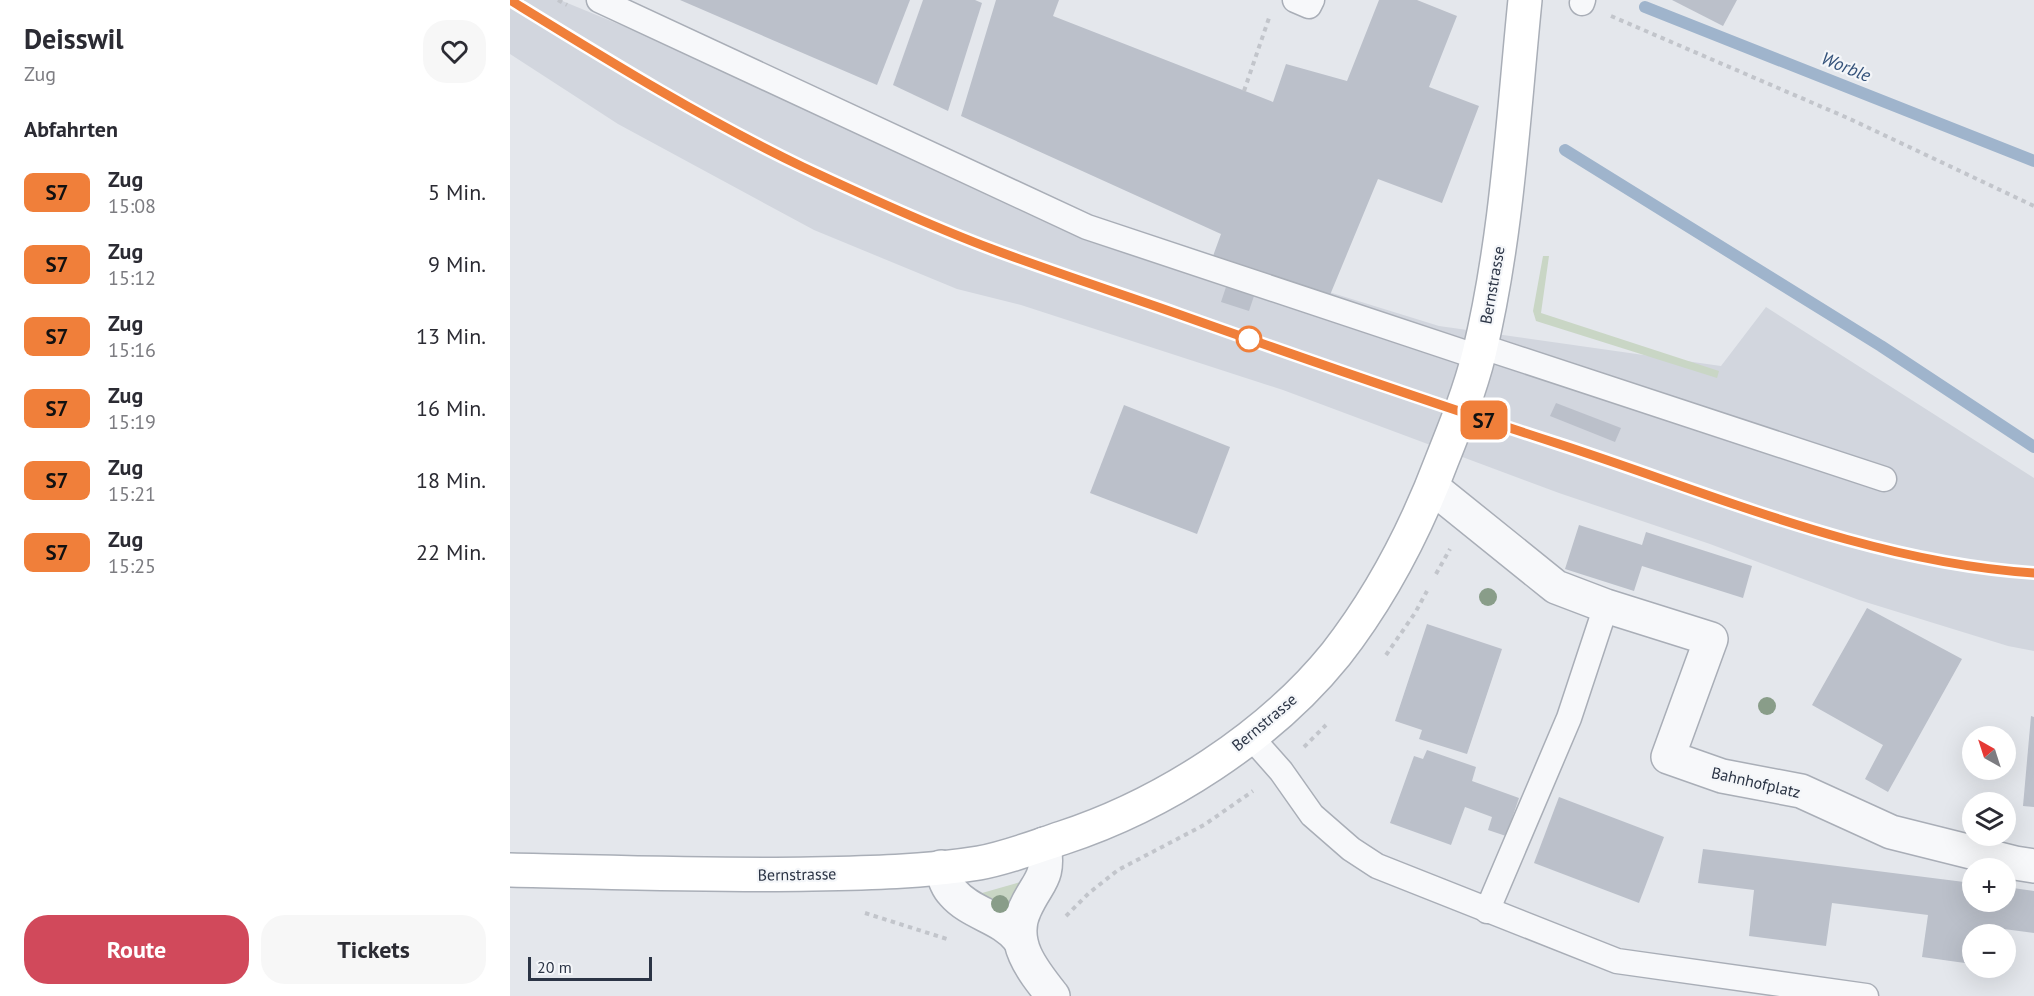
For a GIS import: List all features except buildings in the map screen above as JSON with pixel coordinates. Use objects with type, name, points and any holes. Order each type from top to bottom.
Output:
[{"type":"main road","name":"Bernstrasse","points":[[510,870],[770,875],[908,871],[981,863],[1082,832],[1123,815],[1205,770],[1281,711],[1310,683],[1351,634],[1400,556],[1417,523],[1461,412],[1479,352],[1492,295],[1505,214],[1525,0]]},
{"type":"street","name":"Bahnhofplatz","points":[[1432,487],[1556,587],[1606,606],[1711,639],[1668,757],[1722,776],[1800,790],[1891,832],[2034,866]]},
{"type":"street","points":[[1020,942],[1019,927],[1025,908],[1042,882],[1045,871],[1044,844]]},
{"type":"street","points":[[941,867],[953,893],[974,910],[1011,929],[1020,942],[1029,963],[1053,996]]},
{"type":"lane","points":[[599,0],[1087,227],[1884,479]]},
{"type":"lane","points":[[1295,0],[1309,6],[1312,0]]},
{"type":"lane","points":[[1487,910],[1569,718],[1606,606]]},
{"type":"lane","points":[[1250,736],[1281,771],[1312,815],[1351,849],[1377,866],[1617,961],[1866,996]]},
{"type":"path","points":[[1583,1],[1850,119],[2034,206]]},
{"type":"path","points":[[1244,91],[1271,11]]},
{"type":"path","points":[[1020,942],[1040,939],[1050,933],[1089,892],[1118,870],[1204,825],[1281,771]]},
{"type":"shaded area","points":[[510,0],[560,0],[1090,218],[1439,326],[1721,366],[1766,307],[2034,478],[2034,651],[2008,646],[1859,600],[1710,544],[1559,493],[1283,390],[1021,305],[957,289],[814,230],[618,124],[510,54]]},
{"type":"green space","points":[[1543,256],[1549,256],[1541,313],[1719,371],[1717,378],[1536,321],[1533,311]]},
{"type":"green space","points":[[1024,881],[1013,926],[975,895]]},
{"type":"waterway","name":"Worble","points":[[1645,7],[2034,161]]},
{"type":"waterway","points":[[1565,150],[1881,346],[2034,447]]},
{"type":"railway","points":[[510,0],[656,90],[799,165],[989,248],[1798,526],[1874,548],[1941,562],[2034,573]]},
{"type":"train","name":"S7","points":[[510,0],[656,90],[799,165],[988,248],[1798,526],[1874,548],[1941,562],[2034,573]]}]
